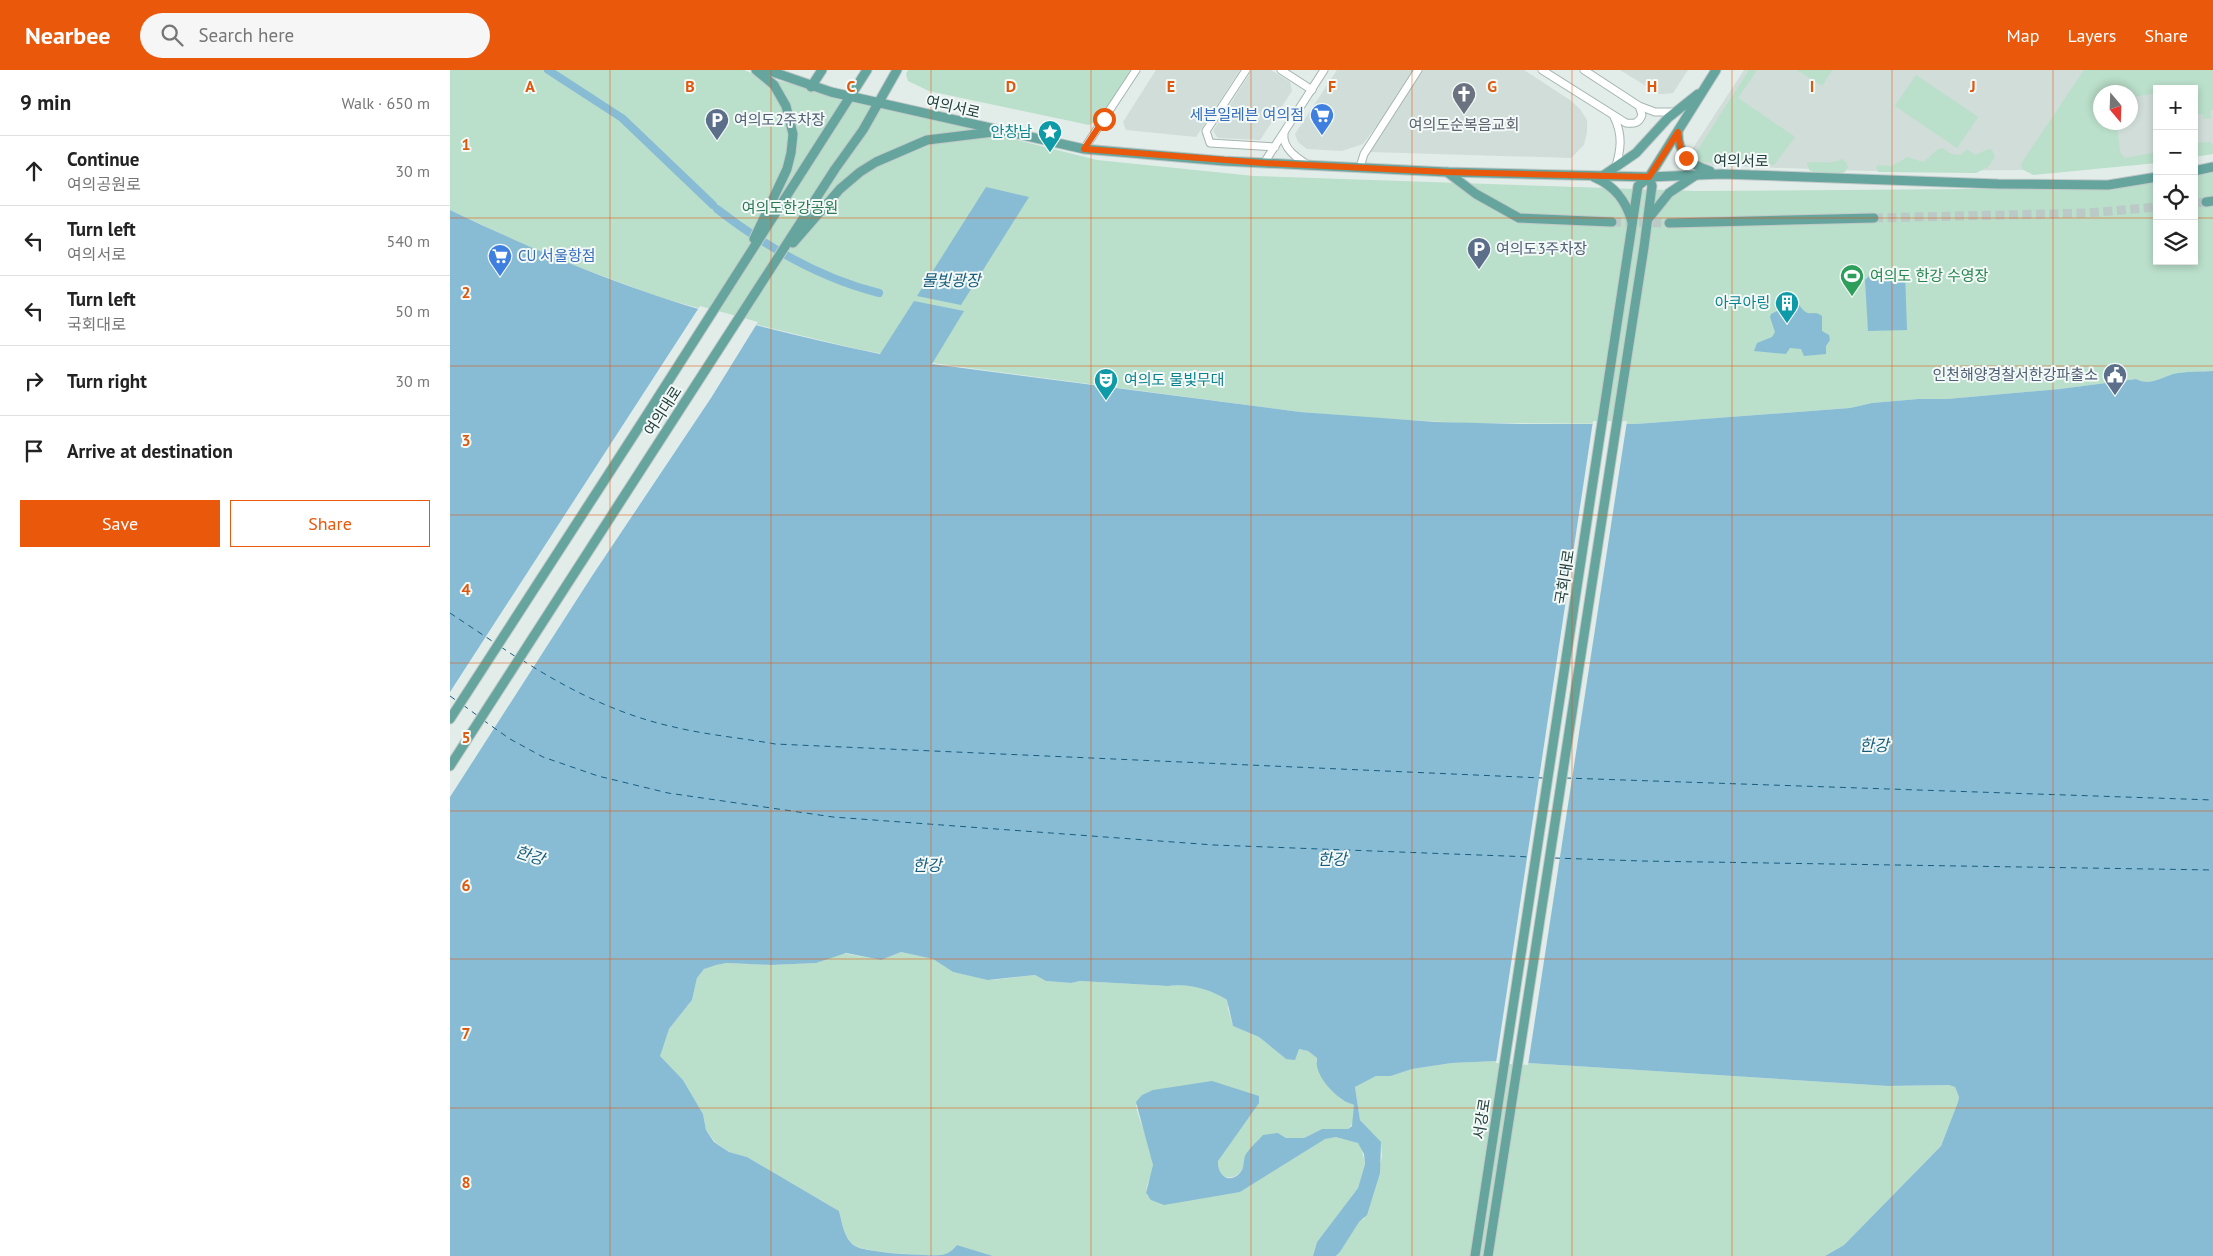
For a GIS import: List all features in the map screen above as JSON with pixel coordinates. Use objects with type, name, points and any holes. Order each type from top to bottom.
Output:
[{"type":"main road","points":[[742,265],[769,204],[787,170],[792,148],[792,125],[786,106],[774,84],[756,70]]},
{"type":"main road","name":"여의서로","points":[[767,70],[811,87],[879,104],[1084,149],[1264,163],[1446,172],[1649,177],[1722,174],[2039,185],[2108,185],[2153,178]]},
{"type":"main road","points":[[811,87],[822,70]]},
{"type":"main road","name":"여의대로","points":[[450,719],[867,70]]},
{"type":"main road","name":"여의대로","points":[[450,766],[863,130],[897,70]]},
{"type":"main road","name":"국회대로","points":[[1516,986],[1638,186],[1649,177],[1716,70]]},
{"type":"main road","points":[[1602,176],[1636,153],[1675,112],[1702,91]]},
{"type":"main road","points":[[772,268],[850,179],[876,162],[927,140],[1001,131]]},
{"type":"main road","points":[[1678,132],[1680,146],[1689,162],[1700,168],[1722,174]]},
{"type":"main road","points":[[2198,169],[2213,167]]},
{"type":"main road","points":[[1446,172],[1476,194],[1519,218],[1612,222]]},
{"type":"main road","points":[[1647,220],[1669,193],[1697,174]]},
{"type":"main road","points":[[1589,175],[1606,182],[1618,194],[1627,208],[1633,226]]},
{"type":"main road","name":"국회대로","points":[[1529,987],[1644,247],[1652,186],[1649,177]]},
{"type":"main road","points":[[1669,223],[1874,218]]},
{"type":"main road","name":"서강로","points":[[1475,1256],[1516,986]]},
{"type":"main road","name":"서강로","points":[[1488,1256],[1529,987]]},
{"type":"street","points":[[1084,149],[1136,70]]},
{"type":"street","points":[[1246,70],[1206,132],[1210,143],[1274,147]]},
{"type":"street","points":[[1281,70],[1312,90]]},
{"type":"street","points":[[1264,163],[1324,70]]},
{"type":"street","points":[[1360,167],[1364,154],[1418,70]]},
{"type":"street","points":[[1542,70],[1626,123],[1636,123],[1642,115],[1639,106]]},
{"type":"street","points":[[1584,70],[1639,106],[1655,112],[1675,112]]},
{"type":"street","points":[[1614,117],[1621,137],[1621,148],[1615,169]]},
{"type":"street","points":[[1284,132],[1283,137],[1289,149],[1308,165]]},
{"type":"shaded area","points":[[1156,70],[1240,70],[1196,137],[1126,130],[1123,122]]},
{"type":"shaded area","points":[[1252,70],[1271,70],[1290,82],[1292,91],[1260,140],[1218,138],[1213,131]]},
{"type":"shaded area","points":[[1337,70],[1413,70],[1363,144],[1342,151],[1307,149],[1298,142],[1295,134]]},
{"type":"shaded area","points":[[1423,70],[1524,70],[1570,100],[1580,109],[1587,120],[1584,145],[1571,158],[1370,152]]},
{"type":"shaded area","points":[[1620,70],[1688,70],[1673,93],[1659,94]]},
{"type":"shaded area","points":[[1744,70],[2213,70],[2213,151],[2198,153],[2198,85],[2153,85],[2153,160],[2029,170],[1868,171],[1698,165],[1690,156],[1691,151]]},
{"type":"green space","name":"여의도한강공원","points":[[450,70],[744,70],[756,75],[1097,160],[1254,176],[1696,191],[2108,188],[2153,181],[2153,265],[2198,265],[2198,173],[2213,171],[2213,371],[2178,373],[2150,382],[2136,379],[2060,389],[1947,399],[1918,399],[1872,403],[1850,408],[1636,424],[1464,423],[1300,412],[932,363],[857,349],[758,325],[659,297],[544,254],[450,210]]},
{"type":"green space","points":[[908,70],[1131,70],[1099,119],[1089,125],[929,91],[908,81],[906,74]]},
{"type":"green space","points":[[1749,70],[1757,70],[1738,98],[1795,137],[1774,165],[1700,162],[1695,154]]},
{"type":"green space","points":[[1797,70],[1832,70],[1822,86]]},
{"type":"green space","points":[[2084,70],[2213,70],[2213,110],[2210,111],[2211,118],[2204,119],[2203,114],[2198,115],[2198,85],[2153,85],[2153,94],[2138,96],[2138,85],[2093,85],[2093,130],[2118,130],[2120,152],[2125,158],[2153,153],[2153,163],[2033,175],[2022,169],[2021,164]]},
{"type":"green space","points":[[1916,75],[1978,117],[1957,148],[1895,106]]},
{"type":"green space","points":[[2210,142],[2213,146],[2213,154],[2198,156],[2198,143]]},
{"type":"green space","points":[[1942,148],[1951,154],[1961,155],[1967,149],[1975,155],[1989,149],[1992,150],[1995,157],[1988,167],[1976,173],[1878,172],[1876,167],[1878,165],[1892,166],[1908,157],[1923,162],[1936,150]]},
{"type":"green space","points":[[1841,159],[1846,162],[1848,167],[1845,172],[1831,175],[1822,175],[1809,170],[1807,163],[1829,163]]},
{"type":"green space","points":[[901,952],[933,959],[953,972],[993,980],[1035,975],[1046,981],[1071,983],[1080,981],[1168,986],[1183,985],[1208,990],[1222,996],[1228,1001],[1228,1009],[1233,1026],[1259,1037],[1286,1059],[1299,1049],[1308,1051],[1317,1058],[1316,1061],[1327,1085],[1341,1099],[1354,1105],[1354,1122],[1348,1129],[1322,1129],[1304,1138],[1286,1138],[1278,1133],[1245,1159],[1243,1168],[1238,1174],[1233,1177],[1227,1177],[1221,1175],[1218,1170],[1221,1155],[1149,1092],[1142,1095],[1136,1106],[1153,1165],[1146,1192],[1147,1196],[1240,1192],[1320,1141],[1336,1137],[1347,1138],[1361,1146],[1365,1164],[1358,1188],[1317,1242],[1313,1256],[993,1256],[957,1245],[950,1252],[944,1254],[923,1255],[883,1252],[860,1248],[854,1245],[842,1225],[839,1211],[747,1157],[729,1152],[715,1142],[706,1130],[703,1114],[683,1080],[659,1056],[669,1029],[692,1000],[697,978],[704,969],[710,966],[727,963],[771,965],[816,963],[842,953],[881,960]]},
{"type":"green space","points":[[1496,1061],[1888,1086],[1950,1085],[1955,1087],[1959,1097],[1941,1146],[1844,1245],[1825,1256],[1336,1256],[1359,1221],[1364,1219],[1382,1157],[1381,1143],[1360,1120],[1355,1087],[1376,1076],[1391,1076],[1412,1069],[1452,1063]]},
{"type":"water","name":"물빛광장","points":[[986,187],[1029,197],[961,305],[917,296]]},
{"type":"water","name":"한강","points":[[450,210],[554,257],[633,288],[714,314],[797,335],[880,354],[914,301],[964,311],[932,364],[1300,412],[1436,422],[1636,424],[1850,408],[1872,403],[1918,399],[1947,399],[2060,389],[2136,379],[2150,382],[2178,373],[2213,371],[2213,1256],[1825,1256],[1844,1245],[1941,1146],[1958,1102],[1959,1097],[1955,1087],[1949,1085],[1888,1086],[1496,1061],[1452,1063],[1412,1069],[1391,1076],[1376,1076],[1355,1087],[1360,1120],[1381,1142],[1380,1173],[1367,1215],[1359,1222],[1340,1252],[1336,1256],[1313,1256],[1317,1242],[1358,1188],[1365,1164],[1364,1154],[1358,1143],[1336,1137],[1325,1139],[1240,1192],[1164,1205],[1151,1200],[1146,1193],[1153,1165],[1136,1102],[1142,1095],[1153,1090],[1212,1081],[1259,1096],[1259,1103],[1218,1161],[1219,1170],[1224,1176],[1227,1178],[1235,1177],[1242,1170],[1245,1156],[1251,1147],[1263,1135],[1278,1133],[1286,1138],[1304,1138],[1322,1129],[1348,1129],[1352,1126],[1354,1105],[1343,1100],[1324,1082],[1318,1070],[1317,1058],[1308,1051],[1299,1049],[1295,1060],[1286,1059],[1259,1037],[1233,1026],[1227,1000],[1199,988],[1183,985],[1168,986],[1080,981],[1071,983],[1046,981],[1035,975],[988,980],[953,972],[933,959],[901,952],[881,960],[846,953],[816,963],[771,965],[727,963],[704,969],[697,978],[692,1000],[669,1029],[660,1056],[683,1080],[703,1114],[706,1130],[714,1142],[729,1152],[747,1157],[839,1211],[846,1235],[855,1246],[883,1252],[941,1255],[946,1254],[957,1245],[993,1256],[450,1256]]},
{"type":"water","points":[[1905,273],[1907,330],[1868,331],[1865,280],[1871,274]]},
{"type":"water","points":[[1790,299],[1796,300],[1807,313],[1815,313],[1822,316],[1822,331],[1829,335],[1830,340],[1826,346],[1826,354],[1804,356],[1801,349],[1790,348],[1786,354],[1754,351],[1757,343],[1772,337],[1775,332],[1770,317],[1771,314],[1779,310]]},
{"type":"pier","points":[[700,306],[758,322],[711,398],[592,576],[450,797],[450,692]]},
{"type":"pier","points":[[1593,421],[1627,421],[1528,1065],[1496,1063]]},
{"type":"waterway","points":[[548,70],[622,118],[713,205]]},
{"type":"waterway","points":[[717,209],[755,236],[794,260],[835,279],[879,293]]},
{"type":"ferry route","points":[[450,613],[495,643]]},
{"type":"ferry route","points":[[501,647],[516,657]]},
{"type":"ferry route","points":[[522,660],[576,691],[634,716],[686,730],[775,744],[1543,778]]},
{"type":"ferry route","points":[[450,696],[457,701]]},
{"type":"ferry route","points":[[463,705],[478,716]]},
{"type":"ferry route","points":[[483,720],[510,739],[543,757],[598,776],[668,793],[833,817],[1214,845],[1532,857]]},
{"type":"ferry route","points":[[1565,778],[2213,800]]},
{"type":"ferry route","points":[[1554,858],[2213,870]]},
{"type":"tunnel","points":[[2198,203],[2206,202]]},
{"type":"tunnel","points":[[1874,218],[2088,213],[2153,207]]},
{"type":"tunnel","points":[[1612,222],[1669,223]]},
{"type":"place","name":"여의도순복음교회","points":[[1464,115]]},
{"type":"place","name":"세븐일레븐 여의점","points":[[1322,136]]},
{"type":"place","name":"여의도2주차장","points":[[717,141]]},
{"type":"place","name":"안창남","points":[[1050,153]]},
{"type":"place","name":"여의도3주차장","points":[[1479,270]]},
{"type":"place","name":"CU 서울항점","points":[[500,277]]},
{"type":"place","name":"여의도 한강 수영장","points":[[1852,297]]},
{"type":"place","name":"아쿠아링","points":[[1787,324]]},
{"type":"place","name":"인천해양경찰서한강파출소","points":[[2115,396]]},
{"type":"place","name":"여의도 물빛무대","points":[[1106,401]]},
{"type":"route","points":[[1104,119],[1084,149],[1264,163],[1446,172],[1649,177],[1678,132],[1680,146],[1686,158]]}]
